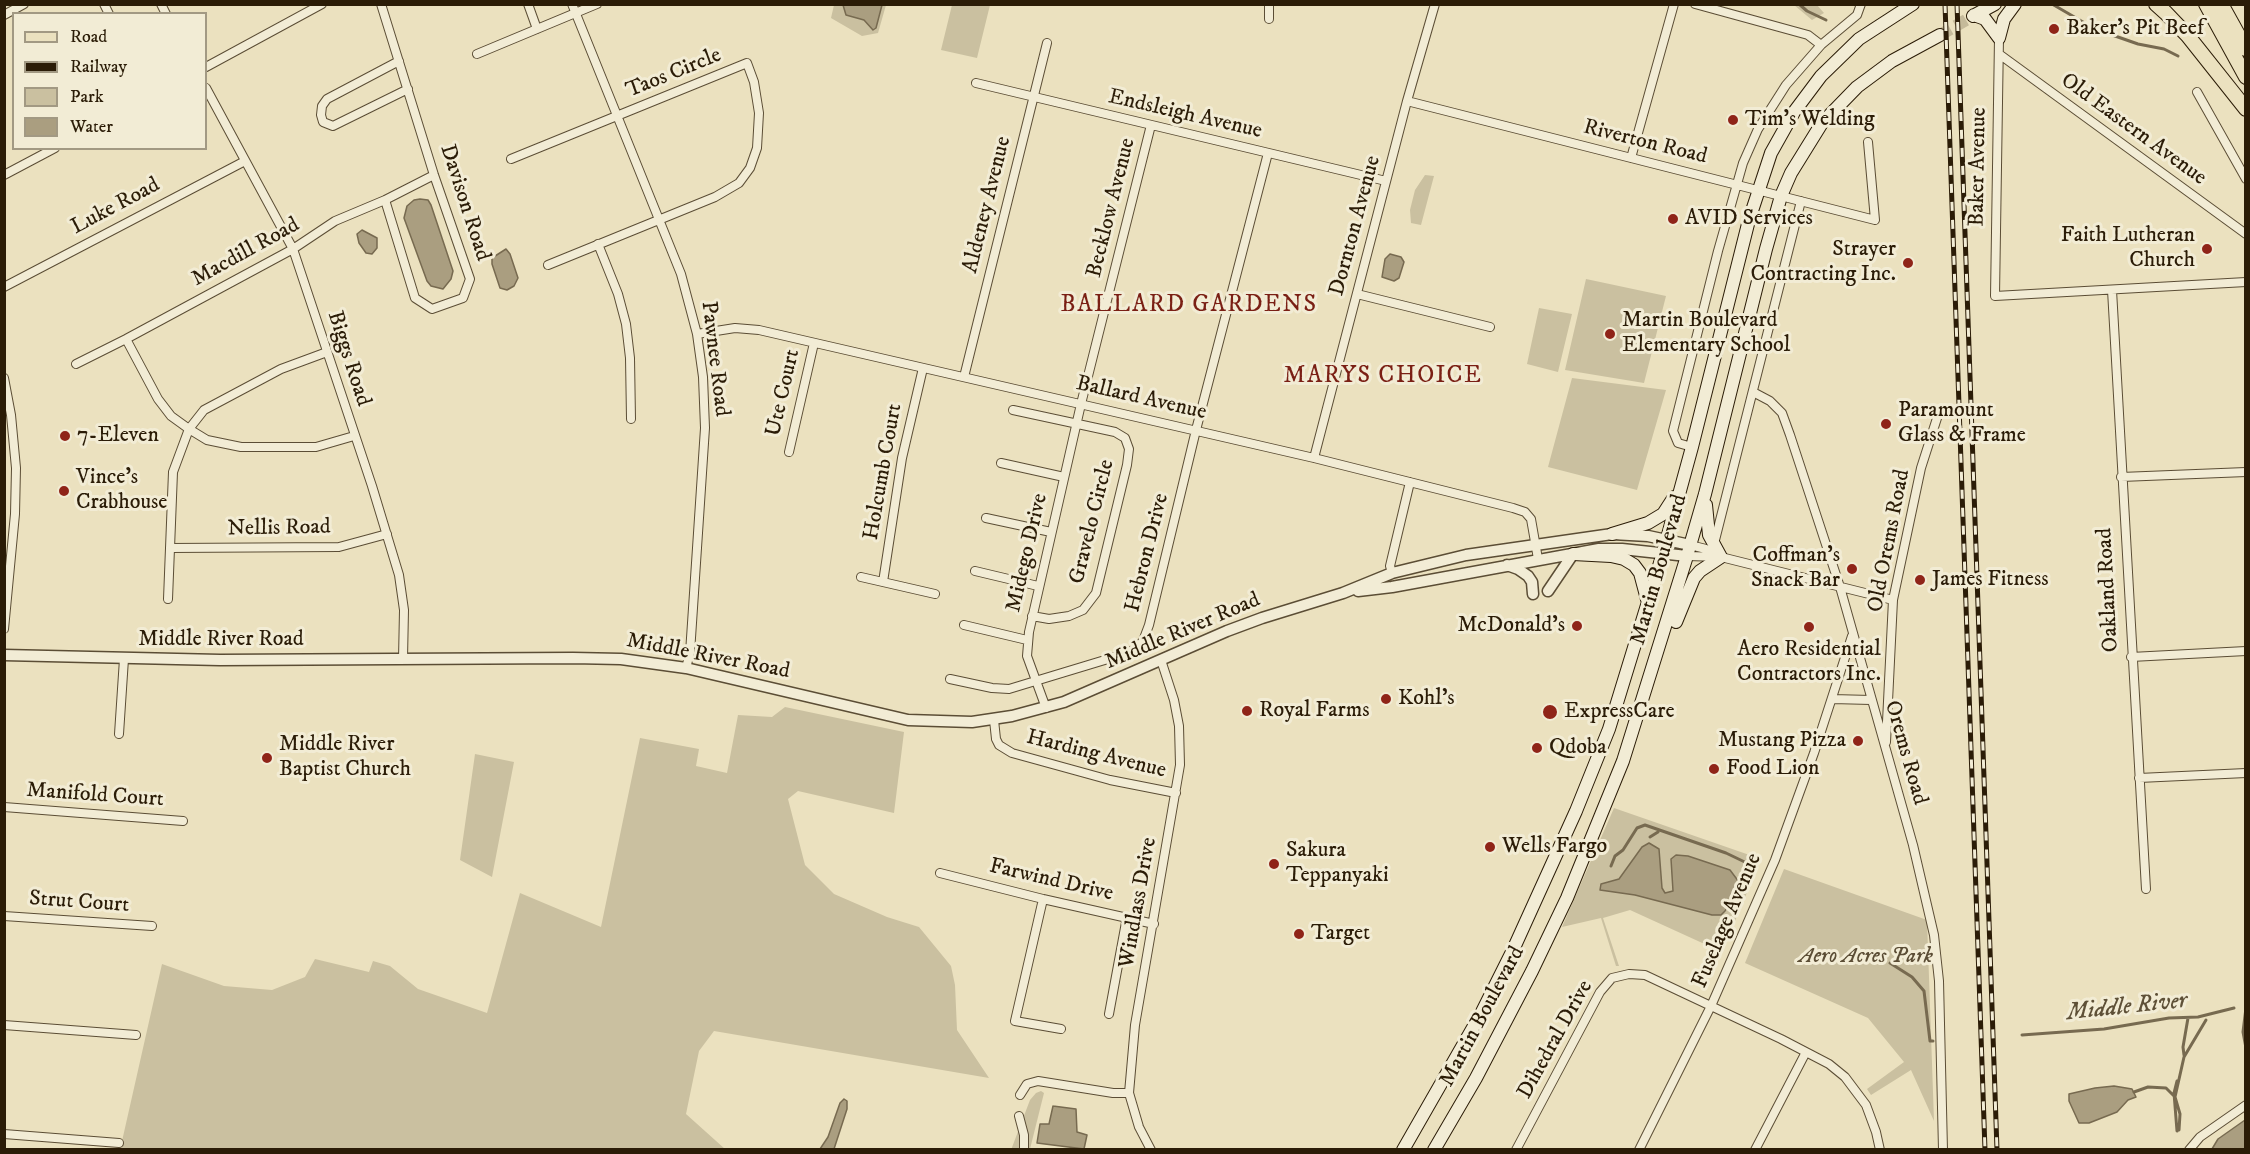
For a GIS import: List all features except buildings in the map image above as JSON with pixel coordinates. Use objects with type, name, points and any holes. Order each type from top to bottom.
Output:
[{"type":"main road","name":"Martin Boulevard","points":[[1403,1149],[1482,1012],[1542,888],[1609,729],[1663,553],[1757,190],[1780,134],[1821,76],[1858,39],[1913,4]]},
{"type":"main road","points":[[1995,4],[1974,16],[1985,19],[1999,38]]},
{"type":"main road","points":[[1999,38],[2004,20],[2014,4]]},
{"type":"main road","points":[[2156,4],[2188,36],[2246,109]]},
{"type":"main road","points":[[2206,4],[2246,77]]},
{"type":"main road","points":[[2221,4],[2246,49]]},
{"type":"main road","name":"Martin Boulevard","points":[[1434,1149],[1491,1049],[1566,898],[1599,823],[1645,695],[1689,550],[1781,196],[1803,151],[1838,106],[1874,73],[1910,50],[1940,35]]},
{"type":"main road","points":[[1612,534],[1648,523],[1663,514],[1681,486]]},
{"type":"main road","points":[[1645,695],[1691,584],[1700,571],[1721,557],[1708,535],[1705,494]]},
{"type":"main road","points":[[1573,554],[1611,556],[1624,559],[1634,565],[1640,573],[1648,603]]},
{"type":"street","points":[[4,15],[24,4]]},
{"type":"street","points":[[207,66],[322,4]]},
{"type":"street","name":"Davison Road","points":[[381,4],[434,175],[470,279],[463,298],[432,309],[416,298],[385,200]]},
{"type":"street","points":[[528,4],[537,29]]},
{"type":"street","name":"Pawnee Road","points":[[572,4],[688,295],[697,334],[703,377],[705,428],[691,642],[686,668]]},
{"type":"street","points":[[477,54],[597,4]]},
{"type":"street","points":[[1269,4],[1269,19]]},
{"type":"street","name":"Dornton Avenue","points":[[1314,458],[1407,101],[1435,4]]},
{"type":"street","points":[[1631,158],[1674,4]]},
{"type":"street","points":[[1695,4],[1808,35],[1821,45]]},
{"type":"street","points":[[1692,447],[1678,443],[1673,431],[1736,185],[1750,146],[1775,100],[1796,73],[1821,45],[1853,19],[1859,12],[1861,4]]},
{"type":"street","name":"Baker Avenue","points":[[1999,38],[1995,296],[2112,290]]},
{"type":"street","name":"Aldeney Avenue","points":[[964,377],[1047,43]]},
{"type":"street","name":"Old Eastern Avenue","points":[[1999,54],[2246,234]]},
{"type":"street","points":[[399,61],[327,99],[322,106],[321,115],[324,122],[333,126],[408,89]]},
{"type":"street","name":"Taos Circle","points":[[617,117],[747,63],[754,82],[759,119],[757,148],[750,168],[739,183],[723,194],[659,220]]},
{"type":"street","name":"Endsleigh Avenue","points":[[976,83],[1386,181]]},
{"type":"street","name":"Biggs Road","points":[[207,90],[293,249],[387,534],[403,594],[404,659]]},
{"type":"street","points":[[2197,92],[2246,179]]},
{"type":"street","name":"Riverton Road","points":[[1407,101],[1875,220],[1868,142]]},
{"type":"street","points":[[511,159],[617,117]]},
{"type":"street","name":"Becklow Avenue","points":[[1081,404],[1152,125]]},
{"type":"street","points":[[4,176],[51,150]]},
{"type":"street","name":"Hebron Drive","points":[[950,679],[1003,690],[1118,656],[1134,650],[1143,641],[1268,153]]},
{"type":"street","name":"Luke Road","points":[[4,287],[245,161]]},
{"type":"street","name":"Macdill Road","points":[[76,364],[293,249],[335,221],[385,200],[434,175]]},
{"type":"street","name":"Martin Boulevard","points":[[1714,545],[1801,201]]},
{"type":"street","points":[[548,265],[659,220]]},
{"type":"street","points":[[598,244],[618,294],[626,324],[630,358],[631,419]]},
{"type":"street","points":[[2112,290],[2246,282]]},
{"type":"street","name":"Oakland Road","points":[[2112,290],[2131,657],[2146,889]]},
{"type":"street","points":[[1357,294],[1490,327]]},
{"type":"street","name":"Ballard Avenue","points":[[697,334],[745,328],[1196,430],[1526,512],[1531,519],[1538,559]]},
{"type":"street","points":[[126,339],[158,399],[171,416],[207,440],[241,447],[316,447],[354,436]]},
{"type":"street","name":"Ute Court","points":[[789,452],[814,343]]},
{"type":"street","points":[[168,599],[173,472],[189,429],[204,410],[281,369],[327,352]]},
{"type":"street","name":"Holcumb Court","points":[[883,582],[902,458],[923,368]]},
{"type":"street","points":[[4,378],[11,415],[16,468],[15,514],[4,629]]},
{"type":"street","name":"Orems Road","points":[[1753,392],[1770,401],[1782,413],[1840,587],[1852,636],[1913,844],[1934,935],[1939,981],[1943,1149]]},
{"type":"street","name":"Midego Drive","points":[[1046,708],[1027,656],[1028,640],[1038,586],[1081,404]]},
{"type":"street","points":[[1013,410],[1076,424]]},
{"type":"street","name":"Old Orems Road","points":[[1886,748],[1893,600],[1921,468],[1938,415]]},
{"type":"street","name":"Gravelo Circle","points":[[1032,616],[1049,619],[1069,616],[1083,609],[1093,599],[1099,584],[1125,474],[1129,449],[1125,438],[1115,432],[1076,424]]},
{"type":"street","points":[[1000,464],[1064,477]]},
{"type":"street","points":[[2121,477],[2246,472]]},
{"type":"street","points":[[1392,573],[1390,566],[1410,482]]},
{"type":"street","points":[[986,518],[1051,532]]},
{"type":"street","name":"Nellis Road","points":[[170,548],[339,547],[387,534]]},
{"type":"street","name":"Middle River Road","points":[[4,655],[124,659],[592,658],[686,668],[908,720],[952,722],[994,720],[1046,708],[1085,694],[1262,618],[1343,593],[1392,573],[1466,555],[1612,534],[1648,536],[1666,540],[1689,550],[1893,600]]},
{"type":"street","name":"Middle River Road","points":[[1343,593],[1392,587],[1599,549],[1663,553],[1689,550]]},
{"type":"street","points":[[1548,591],[1573,554]]},
{"type":"street","points":[[1506,565],[1528,576],[1532,582],[1533,594]]},
{"type":"street","points":[[975,571],[1038,586]]},
{"type":"street","points":[[861,577],[936,594]]},
{"type":"street","points":[[964,626],[1028,640]]},
{"type":"street","name":"Fuselage Avenue","points":[[1639,1149],[1711,1006],[1775,860],[1852,636]]},
{"type":"street","points":[[2131,657],[2246,651]]},
{"type":"street","points":[[119,734],[124,659]]},
{"type":"street","name":"Windlass Drive","points":[[1151,1149],[1137,1121],[1129,1093],[1135,1025],[1180,765],[1179,726],[1174,700],[1161,660]]},
{"type":"street","points":[[1832,699],[1871,700]]},
{"type":"street","name":"Harding Avenue","points":[[994,720],[999,745],[1012,753],[1110,780],[1176,793]]},
{"type":"street","points":[[2139,778],[2246,773]]},
{"type":"street","name":"Manifold Court","points":[[4,807],[183,821]]},
{"type":"street","name":"Farwind Drive","points":[[940,873],[1154,924]]},
{"type":"street","points":[[1043,899],[1015,1021],[1061,1029]]},
{"type":"street","name":"Strut Court","points":[[4,916],[152,926]]},
{"type":"street","points":[[1109,1014],[1127,917]]},
{"type":"street","name":"Dihedral Drive","points":[[1515,1149],[1600,992],[1612,978],[1629,974],[1645,975],[1711,1006]]},
{"type":"street","points":[[1711,1006],[1829,1064],[1845,1077],[1859,1093],[1872,1117],[1880,1149]]},
{"type":"street","points":[[4,1025],[136,1035]]},
{"type":"street","points":[[1755,1149],[1806,1052]]},
{"type":"street","points":[[1020,1095],[1027,1084],[1038,1081],[1113,1093],[1129,1093]]},
{"type":"street","points":[[2189,1149],[2200,1137],[2246,1105]]},
{"type":"street","points":[[1019,1116],[1024,1135],[1023,1149]]},
{"type":"street","points":[[4,1134],[119,1143]]},
{"type":"green space","points":[[834,5],[886,5],[878,33],[862,36],[831,18]]},
{"type":"green space","points":[[952,5],[990,5],[977,58],[941,50]]},
{"type":"green space","points":[[1794,5],[1817,5],[1824,13],[1812,20]]},
{"type":"green space","points":[[1425,175],[1434,176],[1421,225],[1411,223],[1410,210],[1415,190]]},
{"type":"green space","points":[[1586,279],[1666,296],[1644,383],[1565,370]]},
{"type":"green space","points":[[1539,308],[1572,314],[1558,372],[1527,364]]},
{"type":"green space","points":[[1572,378],[1666,390],[1637,490],[1548,467]]},
{"type":"green space","points":[[785,707],[904,732],[894,813],[798,791],[788,799],[805,865],[834,894],[887,917],[919,927],[951,966],[955,985],[957,1030],[989,1078],[714,1031],[699,1051],[686,1114],[725,1149],[120,1150],[162,964],[224,986],[272,990],[305,977],[315,959],[369,972],[373,961],[390,966],[418,989],[487,1013],[520,893],[601,927],[640,738],[699,749],[696,766],[727,773],[738,715],[772,717]]},
{"type":"green space","points":[[475,754],[514,762],[492,877],[460,860]]},
{"type":"green space","points":[[1614,808],[1761,859],[1722,952],[1630,910],[1603,918],[1619,966],[1616,966],[1601,918],[1562,927]]},
{"type":"green space","name":"Aero Acres Park","points":[[1784,869],[1927,920],[1934,1121],[1911,1070],[1871,1095],[1867,1089],[1904,1062],[1868,1018],[1745,963]]},
{"type":"green space","points":[[1041,1091],[1044,1093],[1030,1149],[1011,1150],[1030,1100]]},
{"type":"water","points":[[843,5],[882,5],[876,28],[873,30],[864,20],[846,15]]},
{"type":"water","points":[[414,200],[428,200],[431,205],[453,271],[451,279],[443,289],[431,286],[427,281],[404,218],[407,206]]},
{"type":"water","points":[[362,230],[377,238],[377,248],[372,254],[366,253],[359,243],[357,234]]},
{"type":"water","points":[[506,249],[518,278],[514,286],[507,290],[500,288],[492,264],[492,258]]},
{"type":"water","points":[[1390,254],[1401,257],[1404,262],[1399,278],[1394,281],[1382,277],[1385,259]]},
{"type":"water","points":[[1649,843],[1659,849],[1662,888],[1665,893],[1673,891],[1671,859],[1676,855],[1688,856],[1730,870],[1739,882],[1739,886],[1725,911],[1721,915],[1712,915],[1635,895],[1600,890],[1601,884],[1619,879],[1642,847]]},
{"type":"water","points":[[2114,1086],[2132,1089],[2136,1097],[2128,1100],[2117,1112],[2089,1123],[2079,1123],[2069,1101],[2069,1094]]},
{"type":"water","points":[[844,1099],[847,1101],[847,1109],[834,1149],[820,1149],[828,1137],[840,1103]]},
{"type":"water","points":[[1053,1106],[1076,1109],[1077,1132],[1087,1135],[1084,1149],[1037,1143],[1040,1124],[1049,1124]]},
{"type":"water","points":[[2245,1120],[2245,1149],[2212,1149],[2218,1139]]},
{"type":"waterway","points":[[1799,4],[1807,11],[1826,20]]},
{"type":"waterway","points":[[2052,4],[2095,29],[2138,44],[2164,49],[2178,56]]},
{"type":"waterway","name":"Middle River","points":[[1611,866],[1615,856],[1623,850],[1637,828],[1645,825],[1726,853],[1751,865]]},
{"type":"waterway","points":[[1650,837],[1658,832]]},
{"type":"waterway","name":"Middle River","points":[[1890,963],[1912,977],[1924,991],[1930,1041],[1933,1041]]},
{"type":"waterway","name":"Middle River","points":[[2022,1035],[2104,1029],[2169,1018],[2198,1017],[2234,1008]]},
{"type":"waterway","points":[[2246,1008],[2243,1032],[2246,1048]]},
{"type":"waterway","points":[[2184,1055],[2183,1047],[2188,1018]]},
{"type":"waterway","points":[[2179,1130],[2180,1114],[2175,1097],[2184,1057],[2206,1020]]},
{"type":"waterway","points":[[2177,1081],[2174,1093],[2177,1131]]},
{"type":"waterway","points":[[2134,1092],[2148,1087],[2166,1088],[2174,1096]]},
{"type":"tunnel","points":[[1940,35],[1973,16]]},
{"type":"railway","points":[[1945,4],[1985,1150]]},
{"type":"railway","points":[[1957,4],[1997,1150]]},
{"type":"place","name":"Baker's Pit Beef","points":[[2054,29]]},
{"type":"place","name":"Tim’s Welding","points":[[1733,120]]},
{"type":"place","name":"AVID Services","points":[[1673,219]]},
{"type":"place","name":"Faith Lutheran Church","points":[[2207,249]]},
{"type":"place","name":"Strayer Contracting Inc.","points":[[1908,263]]},
{"type":"place","name":"Martin Boulevard Elementary School","points":[[1610,334]]},
{"type":"place","name":"Paramount Glass & Frame","points":[[1886,424]]},
{"type":"place","name":"7-Eleven","points":[[65,436]]},
{"type":"place","name":"Vince’s Crabhouse","points":[[64,491]]},
{"type":"place","name":"Coffman's Snack Bar","points":[[1852,569]]},
{"type":"place","name":"James Fitness","points":[[1920,580]]},
{"type":"place","name":"McDonald's","points":[[1577,626]]},
{"type":"place","name":"Aero Residential Contractors Inc.","points":[[1809,627]]},
{"type":"place","name":"Kohl's","points":[[1386,699]]},
{"type":"place","name":"Royal Farms","points":[[1247,711]]},
{"type":"place","name":"ExpressCare","points":[[1550,712]]},
{"type":"place","name":"Mustang Pizza","points":[[1858,741]]},
{"type":"place","name":"Qdoba","points":[[1537,748]]},
{"type":"place","name":"Middle River Baptist Church","points":[[267,758]]},
{"type":"place","name":"Food Lion","points":[[1714,769]]},
{"type":"place","name":"Wells Fargo","points":[[1490,847]]},
{"type":"place","name":"Sakura Teppanyaki","points":[[1274,864]]},
{"type":"place","name":"Target","points":[[1299,934]]},
{"type":"district","name":"BALLARD GARDENS","points":[[1189,306]]},
{"type":"district","name":"MARYS CHOICE","points":[[1383,377]]}]
